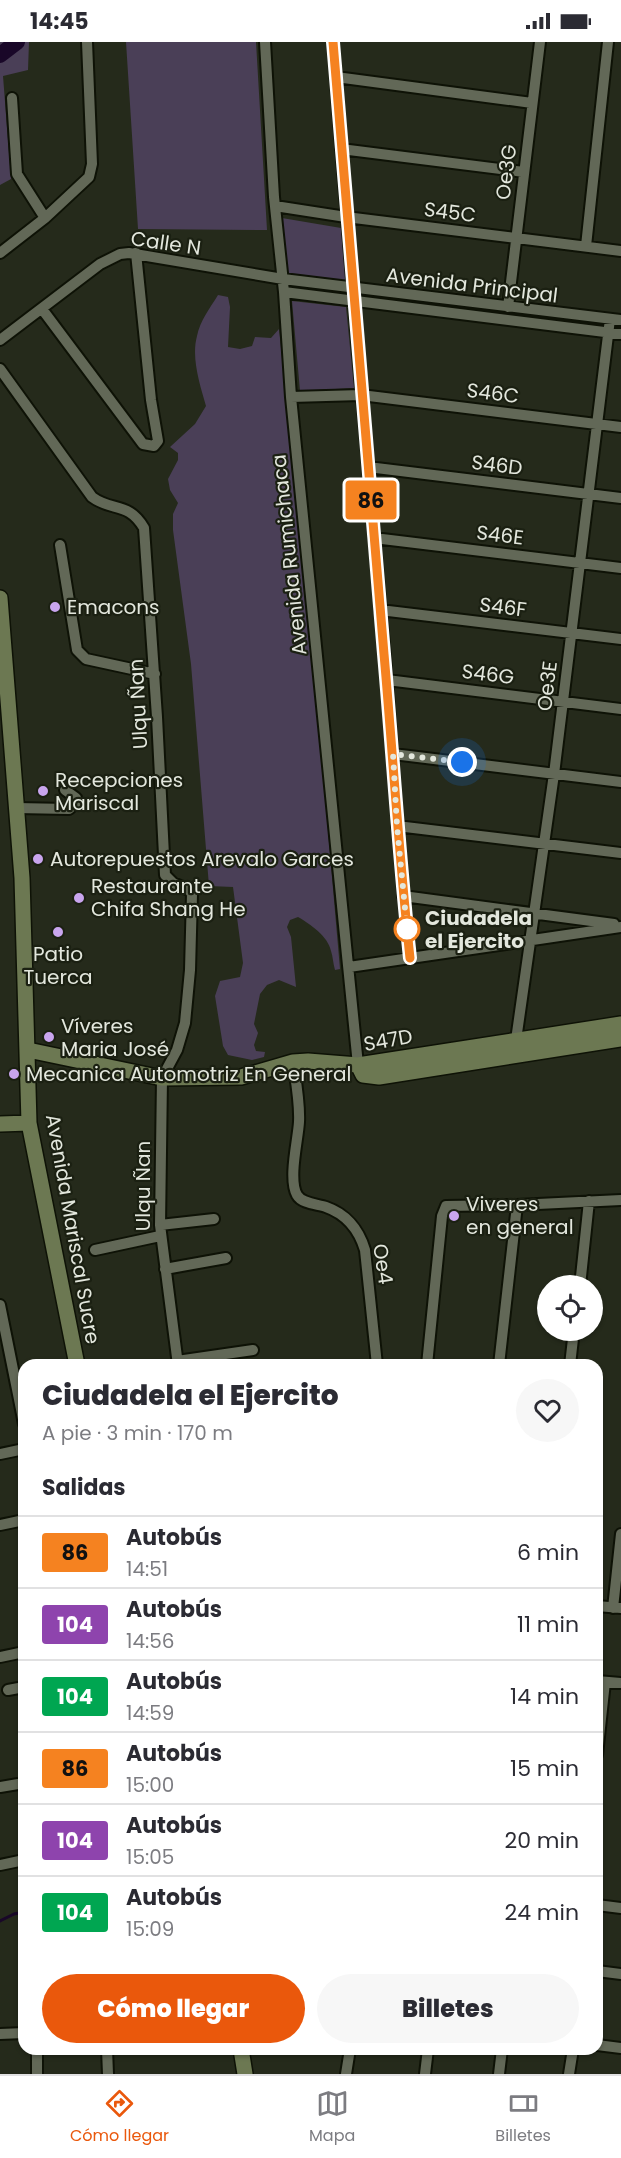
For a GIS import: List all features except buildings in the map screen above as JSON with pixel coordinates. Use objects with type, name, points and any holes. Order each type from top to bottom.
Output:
[{"type":"street","points":[[0,253],[45,218],[89,177],[92,164],[87,42]]},
{"type":"street","name":"Avenida Rumichaca","points":[[265,42],[275,206],[283,279],[291,397],[358,1065]]},
{"type":"street","points":[[333,42],[353,301],[387,680],[397,826],[410,958]]},
{"type":"street","name":"Oe3G","points":[[508,307],[540,42]]},
{"type":"street","points":[[586,246],[608,42]]},
{"type":"street","points":[[336,77],[532,102]]},
{"type":"street","points":[[12,98],[17,174],[45,218]]},
{"type":"street","points":[[341,149],[524,171]]},
{"type":"street","name":"S45C","points":[[275,206],[346,218],[621,251]]},
{"type":"street","name":"Calle N","points":[[0,340],[110,258],[120,254],[136,254],[283,279]]},
{"type":"street","points":[[42,309],[143,444],[154,446],[158,441],[151,400],[136,254]]},
{"type":"street","name":"Avenida Principal","points":[[283,279],[616,320]]},
{"type":"street","name":"Avenida Principal","points":[[284,292],[621,334]]},
{"type":"street","name":"Oe3E","points":[[514,1056],[554,774],[608,333],[616,320]]},
{"type":"street","name":"Ulqu Ñan","points":[[0,369],[92,496],[132,511],[144,528],[155,674],[165,875],[173,883],[189,890],[192,900],[190,970],[185,1023],[177,1050],[162,1078],[160,1230],[177,1359]]},
{"type":"street","name":"S46C","points":[[291,397],[361,395],[621,428]]},
{"type":"street","name":"S46D","points":[[368,467],[621,498]]},
{"type":"street","name":"S46E","points":[[374,538],[621,568]]},
{"type":"street","points":[[60,545],[77,650],[86,659],[155,674]]},
{"type":"street","name":"Avenida Mariscal Sucre","points":[[0,598],[22,878],[29,1123],[76,1359]]},
{"type":"street","name":"S46F","points":[[381,610],[621,639]]},
{"type":"street","name":"S46G","points":[[387,680],[621,709]]},
{"type":"street","points":[[393,754],[621,782]]},
{"type":"street","points":[[16,808],[69,809],[76,802],[76,798],[65,790]]},
{"type":"street","points":[[397,826],[621,853]]},
{"type":"street","points":[[403,896],[621,926]]},
{"type":"street","points":[[349,967],[621,926]]},
{"type":"street","name":"S47D","points":[[621,1024],[358,1065],[363,1075],[379,1077],[621,1039]]},
{"type":"street","points":[[28,1050],[162,1078],[241,1077],[293,1062],[308,1061],[358,1065]]},
{"type":"street","name":"Oe4","points":[[293,1062],[299,1122],[294,1164],[295,1190],[297,1197],[328,1207],[339,1214],[360,1235],[365,1250],[376,1359]]},
{"type":"street","points":[[0,1125],[29,1123]]},
{"type":"street","points":[[428,1359],[442,1216],[446,1206],[517,1206],[621,1200]]},
{"type":"street","points":[[581,1275],[589,1201]]},
{"type":"street","points":[[500,1359],[517,1206]]},
{"type":"street","points":[[95,1250],[160,1230],[214,1219]]},
{"type":"street","points":[[165,1269],[226,1258]]},
{"type":"street","points":[[0,1305],[18,1395]]},
{"type":"street","points":[[571,1359],[573,1341]]},
{"type":"street","points":[[201,1359],[253,1350]]},
{"type":"street","points":[[0,1454],[18,1450]]},
{"type":"street","points":[[0,1525],[18,1521]]},
{"type":"street","points":[[617,1608],[621,1534]]},
{"type":"street","points":[[0,1657],[18,1653]]},
{"type":"street","points":[[603,1681],[621,1683]]},
{"type":"street","points":[[8,1690],[18,1688]]},
{"type":"street","points":[[0,1787],[18,1784]]},
{"type":"street","points":[[0,1865],[18,1861]]},
{"type":"street","points":[[603,1906],[621,1908]]},
{"type":"street","points":[[603,1972],[621,1974]]},
{"type":"street","points":[[0,2034],[18,2033]]},
{"type":"street","points":[[603,2046],[621,2048]]},
{"type":"street","points":[[37,2055],[37,2074]]},
{"type":"street","points":[[107,2055],[108,2074]]},
{"type":"street","points":[[242,2055],[245,2074]]},
{"type":"street","points":[[346,2074],[349,2055]]},
{"type":"street","points":[[425,2074],[427,2055]]},
{"type":"street","points":[[499,2074],[501,2055]]},
{"type":"street","points":[[569,2074],[572,2055]]},
{"type":"shaded area","points":[[0,42],[29,42],[28,70],[3,76],[11,179],[0,185]]},
{"type":"shaded area","points":[[126,42],[256,42],[267,230],[138,229]]},
{"type":"shaded area","points":[[276,217],[347,229],[352,289],[283,279]]},
{"type":"shaded area","points":[[218,295],[228,297],[230,307],[228,347],[240,349],[252,346],[255,337],[271,338],[279,329],[312,647],[340,969],[335,970],[329,946],[318,931],[298,917],[290,920],[287,927],[291,937],[296,987],[279,980],[267,985],[260,994],[254,1024],[258,1033],[254,1045],[256,1051],[265,1052],[264,1057],[252,1060],[228,1055],[223,1046],[215,996],[220,981],[240,977],[243,963],[233,887],[209,886],[191,664],[173,530],[173,514],[178,503],[170,490],[168,479],[178,460],[178,453],[170,447],[195,424],[206,406],[197,371],[195,344],[200,325]]},
{"type":"shaded area","points":[[292,301],[346,307],[354,388],[300,391]]},
{"type":"waterway","points":[[0,55],[17,42]]},
{"type":"waterway","points":[[0,1921],[18,1913]]},
{"type":"bus line","name":"86","points":[[333,42],[393,754],[397,826],[410,958]]},
{"type":"place","name":"Emacons","points":[[55,607]]},
{"type":"place","name":"Recepciones Mariscal","points":[[43,791]]},
{"type":"place","name":"Autorepuestos Arevalo Garces","points":[[38,859]]},
{"type":"place","name":"Restaurante Chifa Shang He","points":[[79,898]]},
{"type":"place","name":"Ciudadela el Ejercito","points":[[407,929]]},
{"type":"place","name":"Patio Tuerca","points":[[58,932]]},
{"type":"place","name":"Víveres Maria José","points":[[49,1037]]},
{"type":"place","name":"Mecanica Automotriz En General","points":[[14,1074]]},
{"type":"place","name":"Viveres en general","points":[[454,1216]]},
{"type":"route","points":[[407,929],[393,754],[462,762]]}]
